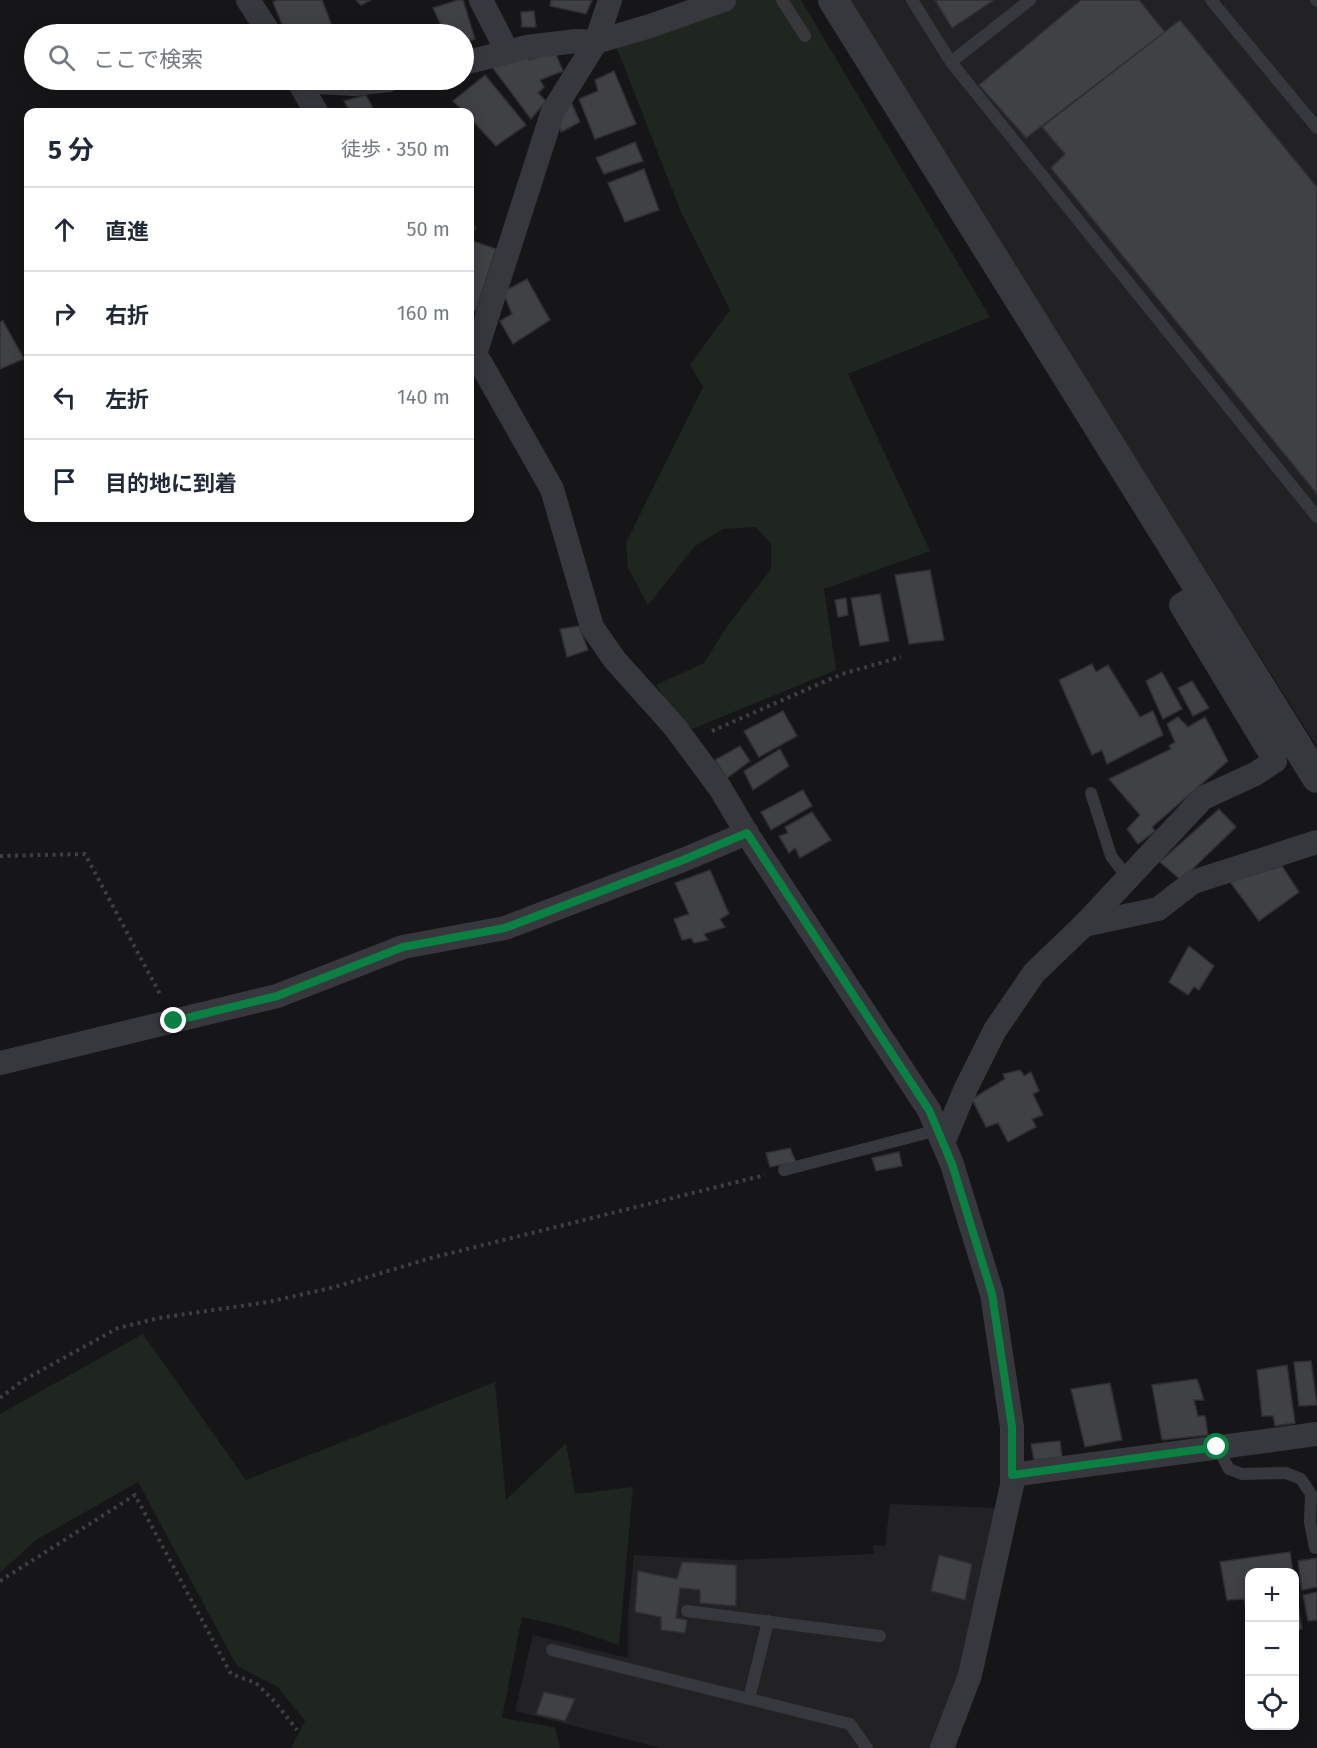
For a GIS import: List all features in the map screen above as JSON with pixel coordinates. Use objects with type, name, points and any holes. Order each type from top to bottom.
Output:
[{"type":"street","points":[[248,0],[264,24]]},
{"type":"street","points":[[481,0],[507,51]]},
{"type":"street","points":[[474,345],[553,111],[596,42],[610,0]]},
{"type":"street","points":[[474,60],[507,51],[576,41],[596,42],[724,0]]},
{"type":"street","points":[[833,0],[1317,777]]},
{"type":"street","points":[[304,90],[314,108]]},
{"type":"street","points":[[474,354],[552,489],[592,627],[615,659],[686,742],[720,788],[747,833],[929,1110],[952,1164],[992,1294],[1012,1427],[1012,1485],[992,1584],[970,1675],[942,1748]]},
{"type":"street","points":[[940,1137],[995,1030],[1034,973],[1084,925],[1203,798],[1256,774],[1275,761],[1181,605],[1202,592]]},
{"type":"street","points":[[0,1063],[277,996],[403,947],[505,928],[747,833]]},
{"type":"street","points":[[1084,925],[1158,909],[1193,882],[1317,842]]},
{"type":"street","points":[[1012,1475],[1317,1434]]},
{"type":"lane","points":[[782,0],[805,36]]},
{"type":"lane","points":[[912,0],[951,62],[1317,517]]},
{"type":"lane","points":[[951,62],[1030,0]]},
{"type":"lane","points":[[1211,0],[1317,128]]},
{"type":"lane","points":[[1091,793],[1111,856],[1127,877]]},
{"type":"lane","points":[[784,1170],[940,1137]]},
{"type":"lane","points":[[1217,1447],[1229,1469],[1242,1474],[1286,1473],[1301,1479],[1311,1494],[1310,1522],[1315,1548]]},
{"type":"lane","points":[[687,1611],[880,1636]]},
{"type":"lane","points":[[749,1699],[768,1621]]},
{"type":"lane","points":[[552,1650],[850,1725],[867,1748]]},
{"type":"path","points":[[686,742],[842,674],[901,657]]},
{"type":"path","points":[[0,856],[85,854],[174,1021]]},
{"type":"path","points":[[0,1398],[22,1381],[118,1328],[159,1318],[268,1302],[335,1287],[431,1258],[784,1170]]},
{"type":"path","points":[[0,1581],[135,1495],[231,1674],[256,1683],[275,1702],[297,1730]]},
{"type":"shaded area","points":[[706,0],[801,0],[990,317],[848,374],[930,551],[824,589],[836,670],[687,731],[656,685],[704,663],[726,628],[771,569],[771,544],[756,527],[723,529],[695,546],[648,605],[628,568],[626,543],[703,387],[690,365],[730,310],[681,212],[616,46]]},
{"type":"shaded area","points":[[844,0],[1317,0],[1317,747],[1113,423]]},
{"type":"shaded area","points":[[143,1334],[246,1480],[495,1382],[506,1500],[566,1443],[575,1494],[633,1487],[619,1645],[566,1627],[522,1617],[502,1718],[555,1727],[560,1748],[291,1748],[305,1721],[278,1687],[237,1666],[138,1482],[36,1540],[0,1573],[0,1414]]},
{"type":"shaded area","points":[[890,1504],[997,1508],[962,1676],[931,1748],[661,1748],[515,1711],[533,1635],[628,1658],[628,1616],[634,1555],[732,1560],[874,1554],[873,1545],[885,1546]]},
{"type":"building","points":[[277,0],[322,0],[331,24],[282,24],[273,2]]},
{"type":"building","points":[[356,0],[371,0],[361,5]]},
{"type":"building","points":[[463,0],[470,24],[440,24],[433,8]]},
{"type":"building","points":[[551,0],[592,0],[586,14],[550,6]]},
{"type":"building","points":[[935,0],[994,0],[952,28]]},
{"type":"building","points":[[1081,0],[1139,0],[1165,32],[1026,138],[979,85]]},
{"type":"building","points":[[534,11],[536,27],[522,27],[521,12]]},
{"type":"building","points":[[1180,20],[1317,187],[1317,494],[1051,168],[1065,154],[1042,127]]},
{"type":"building","points":[[526,52],[529,60],[555,52],[563,71],[540,80],[544,87],[538,93],[546,101],[531,119],[489,63]]},
{"type":"building","points":[[614,71],[636,124],[595,139],[579,99],[598,91],[595,80]]},
{"type":"building","points":[[485,75],[526,125],[496,146],[474,122],[474,108],[460,108],[453,101],[467,90],[474,90],[474,84]]},
{"type":"building","points":[[366,95],[373,108],[348,108],[344,101]]},
{"type":"building","points":[[571,102],[580,122],[561,132],[558,113]]},
{"type":"building","points":[[635,142],[643,161],[604,174],[596,158]]},
{"type":"building","points":[[644,169],[659,210],[625,222],[608,183]]},
{"type":"building","points":[[474,241],[496,249],[476,311],[474,310]]},
{"type":"building","points":[[527,279],[550,320],[513,344],[500,321],[512,314],[503,292]]},
{"type":"building","points":[[3,321],[24,359],[0,369],[0,322]]},
{"type":"building","points":[[930,570],[944,640],[909,644],[895,575]]},
{"type":"building","points":[[880,594],[889,641],[860,646],[851,598]]},
{"type":"building","points":[[846,598],[848,615],[838,617],[835,600]]},
{"type":"building","points":[[579,626],[588,650],[567,657],[560,629]]},
{"type":"building","points":[[1092,664],[1096,672],[1108,665],[1140,717],[1153,711],[1163,735],[1107,764],[1102,750],[1092,755],[1059,680]]},
{"type":"building","points":[[1162,672],[1182,709],[1163,719],[1146,681]]},
{"type":"building","points":[[1192,681],[1209,708],[1193,716],[1178,688]]},
{"type":"building","points":[[783,711],[797,736],[759,757],[744,731]]},
{"type":"building","points":[[1178,717],[1188,727],[1205,717],[1228,761],[1152,827],[1155,831],[1138,844],[1127,829],[1140,815],[1109,779],[1171,749],[1169,746],[1175,742],[1167,724]]},
{"type":"building","points":[[740,746],[750,761],[727,778],[715,760]]},
{"type":"building","points":[[780,749],[789,766],[753,790],[744,771]]},
{"type":"building","points":[[803,790],[812,806],[771,830],[761,812]]},
{"type":"building","points":[[1219,809],[1236,827],[1181,880],[1160,862]]},
{"type":"building","points":[[812,812],[831,840],[800,858],[795,848],[789,853],[779,836],[788,833],[785,827]]},
{"type":"building","points":[[1282,866],[1299,892],[1259,921],[1230,882]]},
{"type":"building","points":[[710,870],[729,914],[720,919],[725,927],[704,934],[708,940],[694,943],[691,938],[682,940],[674,919],[689,914],[675,883]]},
{"type":"building","points":[[1189,946],[1214,966],[1199,990],[1194,987],[1188,995],[1169,982]]},
{"type":"building","points":[[1020,1070],[1024,1076],[1031,1072],[1039,1091],[1033,1094],[1043,1115],[1032,1119],[1036,1127],[1008,1142],[998,1123],[986,1127],[972,1099],[1005,1079],[1003,1074]]},
{"type":"building","points":[[790,1148],[796,1162],[770,1167],[766,1153]]},
{"type":"building","points":[[899,1152],[902,1166],[876,1171],[872,1158]]},
{"type":"building","points":[[1311,1361],[1317,1405],[1299,1406],[1294,1362]]},
{"type":"building","points":[[1287,1365],[1295,1423],[1275,1426],[1273,1416],[1262,1416],[1257,1370]]},
{"type":"building","points":[[1197,1379],[1204,1400],[1194,1400],[1198,1416],[1205,1416],[1208,1435],[1162,1440],[1152,1385]]},
{"type":"building","points":[[1110,1383],[1122,1440],[1085,1447],[1071,1389]]},
{"type":"building","points":[[1060,1441],[1062,1457],[1034,1460],[1031,1444]]},
{"type":"building","points":[[1290,1552],[1292,1568],[1245,1568],[1245,1604],[1244,1599],[1227,1600],[1220,1562]]},
{"type":"building","points":[[939,1555],[972,1564],[965,1600],[931,1591]]},
{"type":"building","points":[[1317,1558],[1317,1587],[1302,1590],[1298,1561]]},
{"type":"building","points":[[682,1562],[736,1565],[736,1606],[700,1603],[700,1590],[680,1588],[676,1618],[687,1620],[685,1633],[661,1630],[661,1617],[635,1612],[638,1571],[677,1579]]},
{"type":"building","points":[[1317,1592],[1317,1620],[1308,1621],[1303,1595]]},
{"type":"building","points":[[1299,1611],[1302,1629],[1299,1629]]},
{"type":"building","points":[[544,1692],[575,1699],[565,1721],[536,1714]]},
{"type":"route","points":[[174,1021],[277,996],[403,947],[505,928],[747,833],[929,1110],[952,1164],[992,1294],[1012,1427],[1012,1475],[1217,1447]]}]
